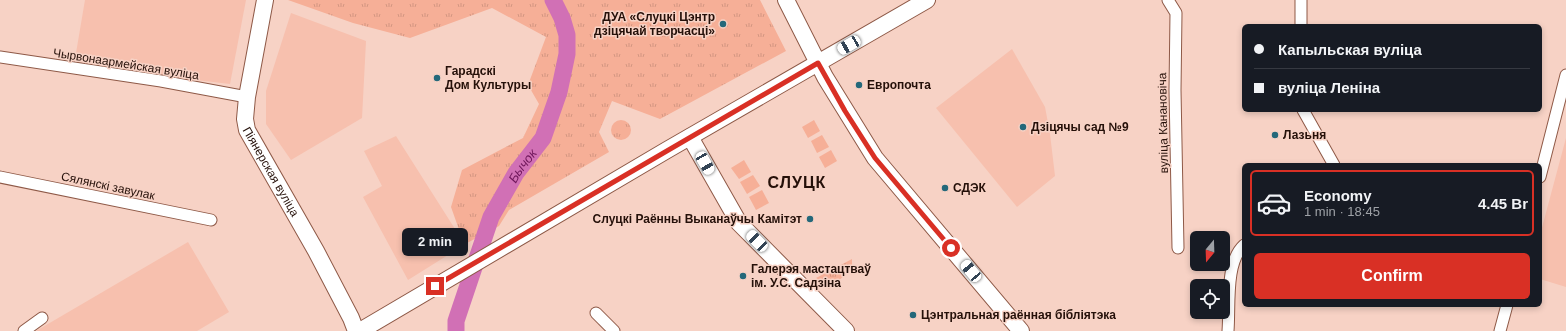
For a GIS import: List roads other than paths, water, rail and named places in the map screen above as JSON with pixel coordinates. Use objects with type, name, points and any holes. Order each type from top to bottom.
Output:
[{"type":"main road","name":"Піянерская вуліца","points":[[265,0],[247,97],[245,119],[247,130],[331,279],[356,331]]},
{"type":"main road","points":[[786,0],[818,63],[845,111],[875,158],[1021,331]]},
{"type":"main road","points":[[360,331],[927,0]]},
{"type":"main road","points":[[690,137],[739,223],[846,331]]},
{"type":"street","name":"вуліца Канановіча","points":[[1168,0],[1176,13],[1175,90],[1178,248]]},
{"type":"street","points":[[1301,0],[1301,24]]},
{"type":"street","name":"Чырвонаармейская вуліца","points":[[0,57],[161,81],[247,97]]},
{"type":"street","points":[[1542,170],[1566,75]]},
{"type":"street","points":[[1304,112],[1333,163]]},
{"type":"street","name":"Сялянскі завулак","points":[[0,177],[211,220]]},
{"type":"street","points":[[1228,331],[1231,272],[1237,253],[1242,247]]},
{"type":"street","points":[[1500,331],[1506,307]]},
{"type":"street","points":[[596,314],[614,331]]},
{"type":"street","points":[[24,331],[42,318]]},
{"type":"waterway","name":"Бычок","points":[[456,331],[456,321],[491,217],[516,173],[543,138],[559,92],[567,54],[567,35],[562,18],[553,0]]},
{"type":"place","name":"ДУА «Слуцкі Цэнтр дзіцячай творчасці»","points":[[723,24]]},
{"type":"place","name":"Гарадскі Дом Культуры","points":[[437,78]]},
{"type":"place","name":"Европочта","points":[[859,85]]},
{"type":"place","name":"Дзіцячы сад №9","points":[[1023,127]]},
{"type":"place","name":"Лазьня","points":[[1275,135]]},
{"type":"place","name":"СДЭК","points":[[945,188]]},
{"type":"place","name":"Слуцкі Раённы Выканаўчы Камітэт","points":[[810,219]]},
{"type":"place","name":"Галерэя мастацтваў ім. У.С. Садзіна","points":[[743,276]]},
{"type":"place","name":"Цэнтральная раённая бібліятэка","points":[[913,315]]},
{"type":"district","name":"СЛУЦК","points":[[797,182]]}]
